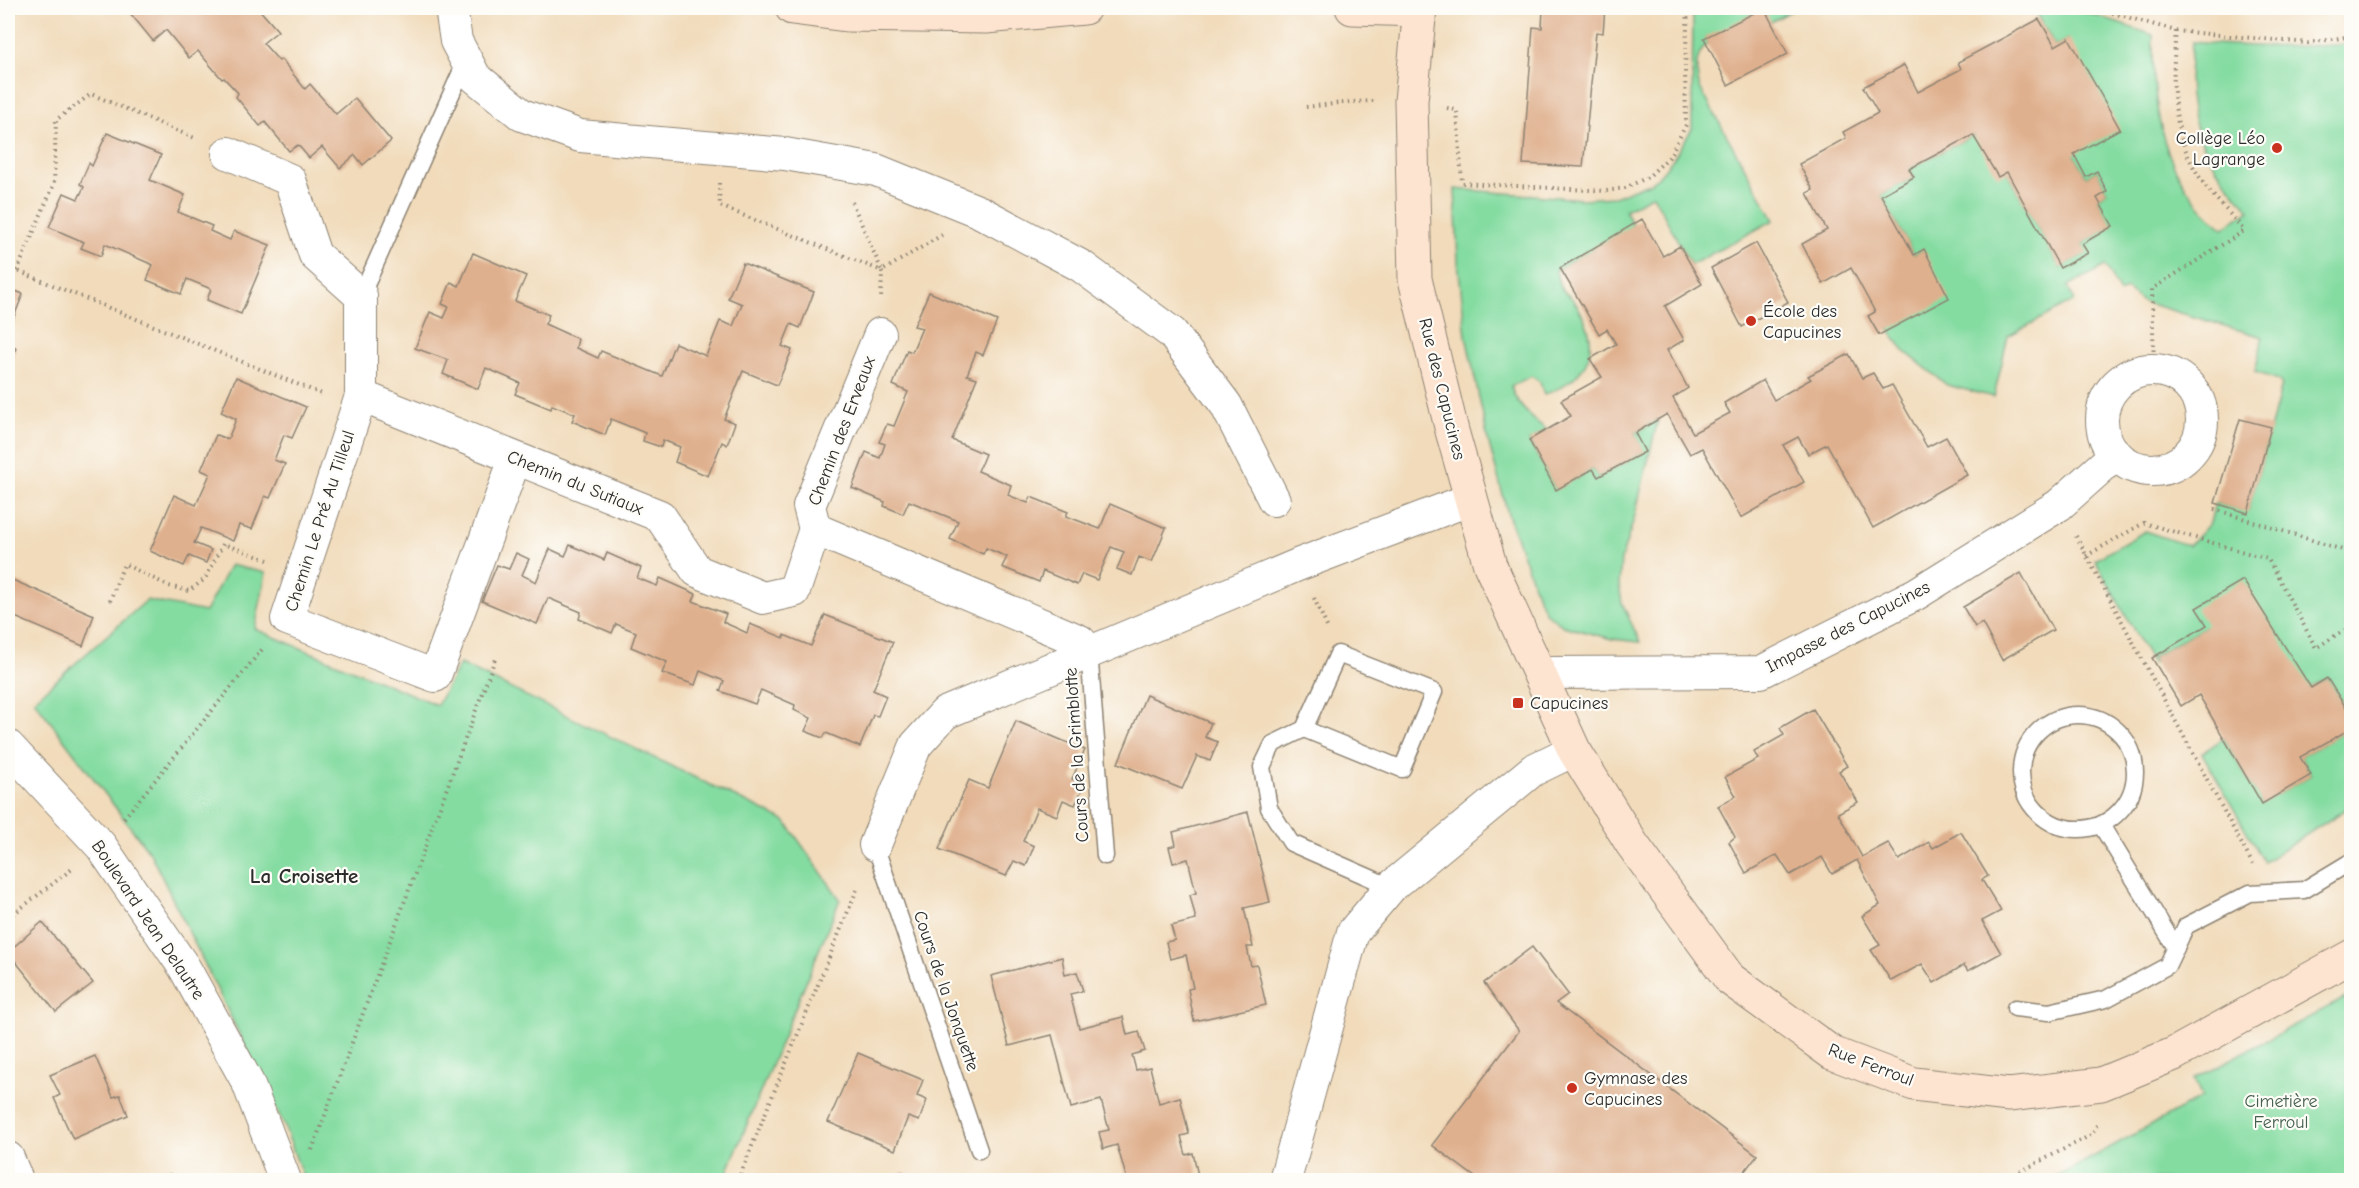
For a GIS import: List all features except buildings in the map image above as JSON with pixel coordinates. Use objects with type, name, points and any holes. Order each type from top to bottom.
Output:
[{"type":"street","points":[[451,8],[456,41],[476,77],[522,115],[580,136],[785,154],[876,170],[980,212],[1081,266],[1172,333],[1226,405],[1274,500]]},
{"type":"street","points":[[792,8],[846,15],[986,17],[1083,8]]},
{"type":"street","points":[[1352,8],[1420,9]]},
{"type":"street","name":"Rue des Capucines","points":[[1420,9],[1411,101],[1415,279],[1452,432],[1490,565],[1574,750]]},
{"type":"street","points":[[228,153],[290,180],[315,255],[361,297]]},
{"type":"street","name":"Chemin Le Pré Au Tilleul","points":[[361,297],[359,402],[287,619],[435,676],[515,459]]},
{"type":"street","name":"Chemin des Erveaux","points":[[815,529],[809,506],[880,334]]},
{"type":"street","points":[[2154,369],[2167,371],[2179,377],[2196,393],[2203,416],[2202,431],[2196,445],[2187,457],[2164,469],[2138,468],[2116,454],[2106,441],[2102,424],[2103,408],[2109,393],[2120,380],[2134,372],[2154,369]]},
{"type":"street","name":"Chemin du Sutiaux","points":[[359,402],[515,459],[660,516],[697,572],[763,598],[794,591],[815,529]]},
{"type":"street","name":"Impasse des Capucines","points":[[1539,673],[1761,672],[1916,594],[2059,505],[2116,454]]},
{"type":"street","points":[[875,844],[916,745],[945,713],[1300,564],[1471,499]]},
{"type":"street","points":[[815,529],[1080,641],[1089,651]]},
{"type":"street","name":"Boulevard Jean Delautre","points":[[8,746],[101,846],[184,967],[248,1083],[285,1180]]},
{"type":"street","points":[[1285,1180],[1353,932],[1391,888],[1533,770],[1574,750]]},
{"type":"street","name":"Rue Ferroul","points":[[1574,750],[1632,844],[1730,979],[1832,1053],[1914,1084],[2009,1095],[2101,1084],[2174,1054],[2352,956]]},
{"type":"street","points":[[8,1158],[17,1180]]},
{"type":"lane","points":[[361,297],[466,61]]},
{"type":"lane","name":"Cours de la Grimblotte","points":[[1089,651],[1105,856]]},
{"type":"lane","points":[[1304,729],[1402,769],[1434,692],[1338,654],[1304,729],[1273,744],[1262,767],[1269,808],[1291,843],[1391,888]]},
{"type":"lane","points":[[2076,714],[2096,717],[2113,726],[2127,741],[2135,759],[2135,780],[2130,798],[2118,814],[2101,825],[2084,830],[2065,828],[2049,822],[2035,810],[2025,795],[2020,777],[2021,760],[2028,743],[2039,729],[2056,718],[2076,714]]},
{"type":"lane","points":[[2101,825],[2176,948]]},
{"type":"lane","name":"Cours de la Jonquette","points":[[875,844],[979,1150]]},
{"type":"lane","points":[[2015,1008],[2049,1012],[2106,999],[2168,966],[2186,926],[2250,893],[2304,890],[2352,861]]},
{"type":"path","points":[[1306,107],[1352,102],[1411,101],[1458,110],[1462,183],[1584,192],[1625,188],[1648,177],[1669,157],[1686,125],[1685,67],[1688,8]]},
{"type":"path","points":[[2095,8],[2176,31],[2308,43],[2352,36]]},
{"type":"path","points":[[2154,369],[2152,289],[2244,231],[2206,186],[2190,161],[2179,132],[2174,107],[2172,69],[2176,31]]},
{"type":"path","points":[[17,271],[54,184],[56,120],[91,94],[228,153]]},
{"type":"path","points":[[717,148],[720,206],[882,271]]},
{"type":"path","points":[[835,163],[882,271],[880,334]]},
{"type":"path","points":[[882,271],[980,212]]},
{"type":"path","points":[[8,267],[359,402]]},
{"type":"path","points":[[2059,505],[2268,892]]},
{"type":"path","points":[[2214,509],[2352,553]]},
{"type":"path","points":[[2086,556],[2144,523],[2268,559],[2316,648],[2352,625]]},
{"type":"path","points":[[110,601],[124,564],[169,586],[189,591],[205,579],[223,544],[302,572]]},
{"type":"path","points":[[8,918],[101,846],[287,619]]},
{"type":"path","points":[[309,1158],[495,659]]},
{"type":"path","points":[[738,1180],[875,844]]},
{"type":"path","points":[[2004,1180],[2091,1135],[2101,1117],[2084,1086]]},
{"type":"green space","points":[[1693,8],[1796,8],[1771,22],[1705,38],[1707,44],[1697,64],[1699,86],[1774,220],[1691,265],[1653,195],[1625,210],[1633,226],[1556,270],[1562,290],[1574,301],[1589,332],[1588,357],[1582,369],[1560,387],[1544,395],[1540,382],[1531,376],[1511,386],[1520,405],[1547,430],[1529,441],[1556,489],[1593,469],[1598,477],[1644,452],[1635,433],[1658,419],[1634,519],[1621,559],[1619,585],[1622,603],[1640,642],[1612,639],[1563,626],[1546,613],[1538,597],[1508,514],[1488,440],[1466,336],[1458,262],[1455,189],[1582,199],[1614,197],[1658,177],[1673,159],[1692,129]]},
{"type":"green space","points":[[2033,8],[2073,8],[2153,35],[2155,90],[2164,141],[2173,165],[2186,187],[2202,208],[2223,228],[2250,210],[2219,172],[2198,134],[2190,92],[2189,68],[2192,42],[2272,46],[2351,44],[2351,717],[2327,678],[2311,688],[2207,625],[2152,657],[2154,661],[2152,663],[2095,560],[2145,531],[2189,546],[2210,523],[2215,503],[2248,512],[2282,385],[2279,380],[2255,372],[2263,337],[2143,302],[2126,289],[2120,293],[2105,266],[2068,286],[2074,301],[2008,336],[1994,397],[1947,385],[1903,350],[1889,329],[1923,250],[1914,255],[1881,195],[1914,177],[1909,169],[1973,135],[2007,172],[2060,268],[2087,253],[2082,244],[2112,226],[2097,198],[2107,192],[2097,171],[2086,177],[2074,154],[2068,39],[2055,46]]},
{"type":"green space","points":[[230,565],[266,573],[255,629],[437,705],[460,664],[785,821],[840,899],[724,1180],[304,1180],[284,1125],[150,853],[34,700],[147,600],[205,612]]},
{"type":"green space","points":[[2351,728],[2351,806],[2264,862],[2202,753],[2224,738],[2262,803],[2311,775],[2300,757]]},
{"type":"green space","name":"Cimetière Ferroul","points":[[2351,995],[2351,1180],[2051,1180],[2202,1097],[2194,1079]]},
{"type":"place","name":"Collège Léo Lagrange","points":[[2277,148]]},
{"type":"place","name":"École des Capucines","points":[[1751,321]]},
{"type":"place","name":"Capucines","points":[[1518,703]]},
{"type":"place","name":"Gymnase des Capucines","points":[[1572,1088]]},
{"type":"district","name":"La Croisette","points":[[304,876]]}]
